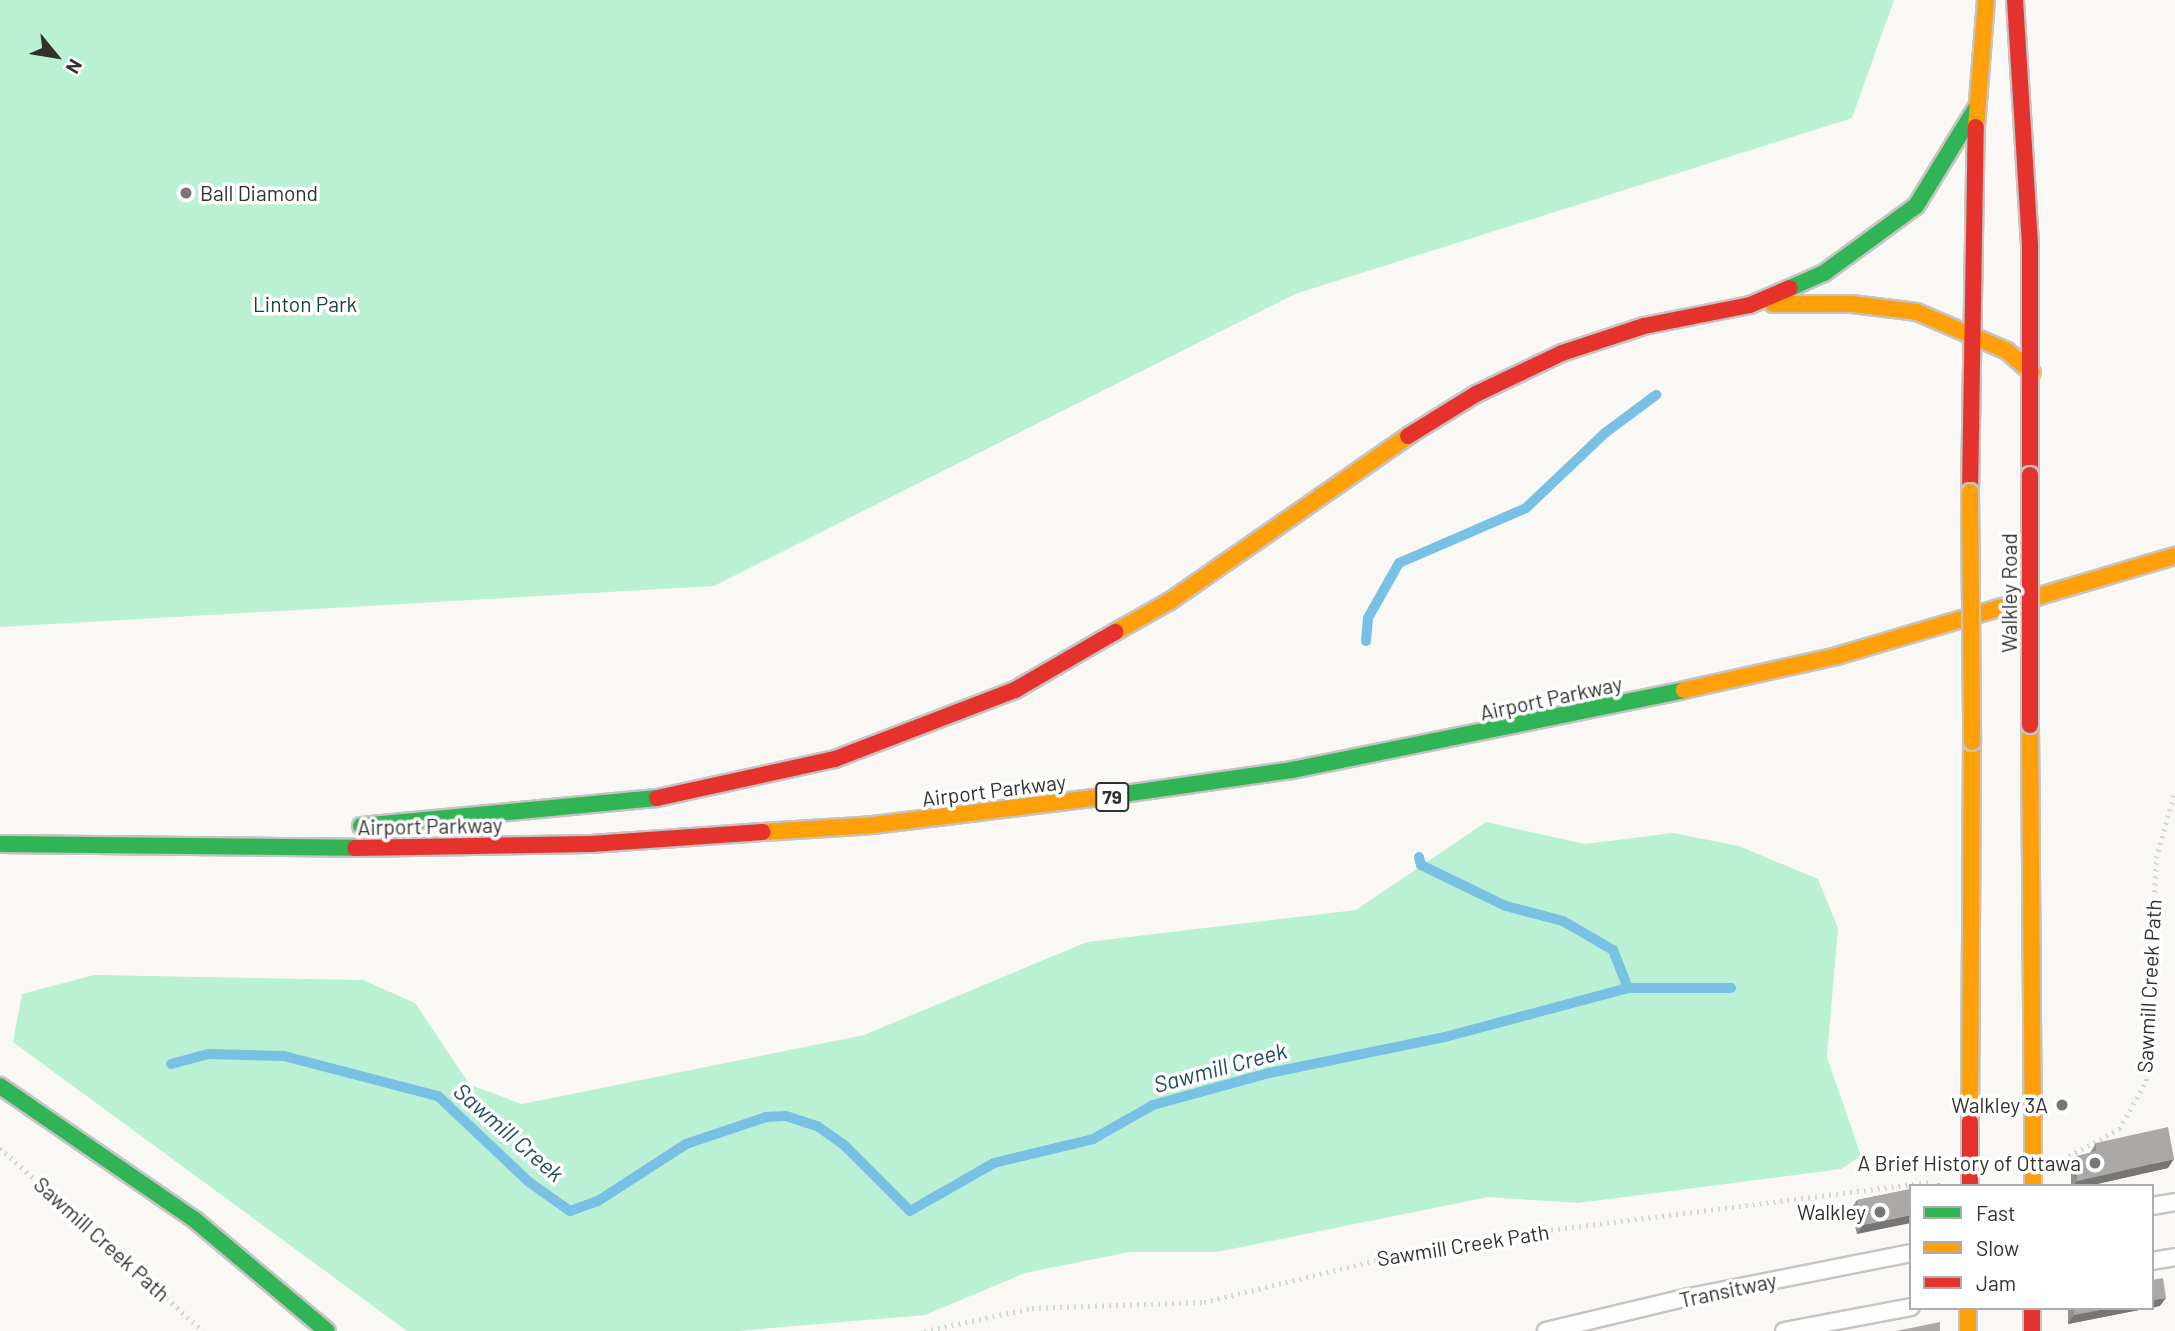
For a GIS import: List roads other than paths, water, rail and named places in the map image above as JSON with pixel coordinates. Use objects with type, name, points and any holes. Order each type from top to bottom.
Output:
[{"type":"main road","name":"Walkley Road","points":[[1970,1184],[1971,332],[1976,108],[1986,0]]},
{"type":"main road","name":"Walkley Road","points":[[2015,0],[2025,107],[2032,373],[2030,725],[2033,1184]]},
{"type":"main road","points":[[337,827],[629,803],[727,786],[835,759],[922,729],[1015,690],[1125,630],[1428,422],[1476,394],[1562,352],[1608,337],[1750,304],[1800,286],[1899,221],[1948,160],[1976,108]]},
{"type":"main road","points":[[1750,304],[1888,307],[1971,332],[2007,351],[2032,373]]},
{"type":"main road","name":"Airport Parkway","points":[[0,844],[414,849],[591,844],[873,825],[1085,800],[1305,768],[1746,677],[1837,656],[2175,556]]},
{"type":"main road","points":[[23,845],[296,830]]},
{"type":"main road","points":[[0,1086],[50,1116],[195,1220],[322,1327]]},
{"type":"main road","points":[[1968,1310],[1968,1331]]},
{"type":"main road","points":[[2032,1310],[2032,1331]]},
{"type":"lane","points":[[2154,1206],[2175,1202]]},
{"type":"lane","name":"Transitway","points":[[1546,1331],[1689,1297],[1909,1253]]},
{"type":"lane","points":[[2154,1261],[2175,1256]]},
{"type":"lane","points":[[1784,1331],[1909,1307]]},
{"type":"waterway","points":[[1366,641],[1368,618],[1399,563],[1526,508],[1605,433],[1656,395]]},
{"type":"waterway","points":[[1419,857],[1421,865],[1506,906],[1563,921],[1613,950],[1628,988]]},
{"type":"waterway","name":"Sawmill Creek","points":[[171,1064],[209,1054],[284,1056],[438,1096],[529,1182],[570,1211],[598,1201],[686,1144],[766,1117],[786,1116],[817,1126],[844,1145],[910,1211],[994,1163],[1093,1139],[1153,1105],[1269,1073],[1445,1037],[1628,988],[1731,988]]},
{"type":"place","name":"Ball Diamond","points":[[186,193]]},
{"type":"place","name":"Walkley 3A","points":[[2062,1105]]},
{"type":"place","name":"A Brief History of Ottawa","points":[[2095,1163]]},
{"type":"place","name":"Walkley","points":[[1880,1212]]},
{"type":"park label","name":"Linton Park","points":[[305,304]]}]
